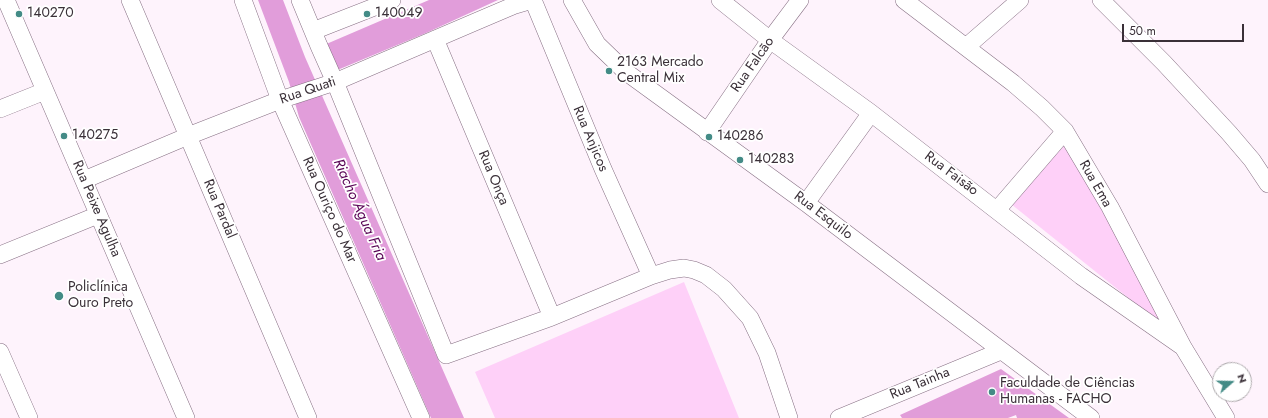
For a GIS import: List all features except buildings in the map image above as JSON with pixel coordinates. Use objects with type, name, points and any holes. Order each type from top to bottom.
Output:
[{"type":"street","name":"Rua Peixe Agulha","points":[[6,0],[186,418]]},
{"type":"street","name":"Rua Pardal","points":[[130,0],[308,418]]},
{"type":"street","name":"Rua Ouriço do Mar","points":[[243,0],[421,418]]},
{"type":"street","points":[[300,0],[446,355],[552,317],[651,276],[670,270],[684,268],[706,275],[724,289],[750,318],[767,353],[789,418]]},
{"type":"street","points":[[316,38],[392,0]]},
{"type":"street","name":"Rua Quati","points":[[84,180],[188,136],[285,98],[333,82],[509,8],[532,0]]},
{"type":"street","name":"Rua Anjicos","points":[[532,0],[603,169],[651,276]]},
{"type":"street","name":"Rua Esquilo","points":[[572,0],[597,44],[626,72],[806,203],[1091,418]]},
{"type":"street","name":"Rua Faisão","points":[[720,0],[770,40],[871,113],[1081,276],[1183,347]]},
{"type":"street","name":"Rua Falcão","points":[[707,132],[770,40],[800,0]]},
{"type":"street","name":"Rua Ema","points":[[904,0],[1042,108],[1065,131],[1110,207],[1183,347],[1226,418]]},
{"type":"street","points":[[966,47],[1020,0]]},
{"type":"street","points":[[1101,0],[1164,63],[1229,132],[1252,160],[1268,184]]},
{"type":"street","name":"Rua Onça","points":[[435,39],[552,317]]},
{"type":"street","points":[[0,109],[44,91]]},
{"type":"street","points":[[806,203],[871,113]]},
{"type":"street","points":[[997,210],[1065,131]]},
{"type":"street","points":[[0,255],[98,215]]},
{"type":"street","name":"Rua Tainha","points":[[839,418],[1001,351]]},
{"type":"street","points":[[0,352],[6,379],[29,418]]},
{"type":"shaded area","points":[[1065,145],[1171,332],[1011,204]]},
{"type":"shaded area","points":[[684,282],[739,418],[495,418],[475,372]]},
{"type":"shaded area","name":"Faculdade de Ciências Humanas - FACHO","points":[[1001,369],[1069,418],[1017,418],[1016,415],[1008,418],[902,418],[900,415]]},
{"type":"water","name":"Riacho Água Fria","points":[[258,0],[283,0],[305,57],[464,418],[431,418],[299,117],[289,82]]},
{"type":"water","points":[[429,0],[498,0],[426,33],[335,71],[324,45]]},
{"type":"place","name":"140270","points":[[19,14]]},
{"type":"place","name":"140049","points":[[367,14]]},
{"type":"place","name":"2163 Mercado Central Mix","points":[[609,71]]},
{"type":"place","name":"140275","points":[[64,136]]},
{"type":"place","name":"140286","points":[[709,137]]},
{"type":"place","name":"140283","points":[[740,160]]},
{"type":"place","name":"Policlínica Ouro Preto","points":[[59,296]]},
{"type":"place","name":"Faculdade de Ciências Humanas - FACHO","points":[[992,392]]}]
